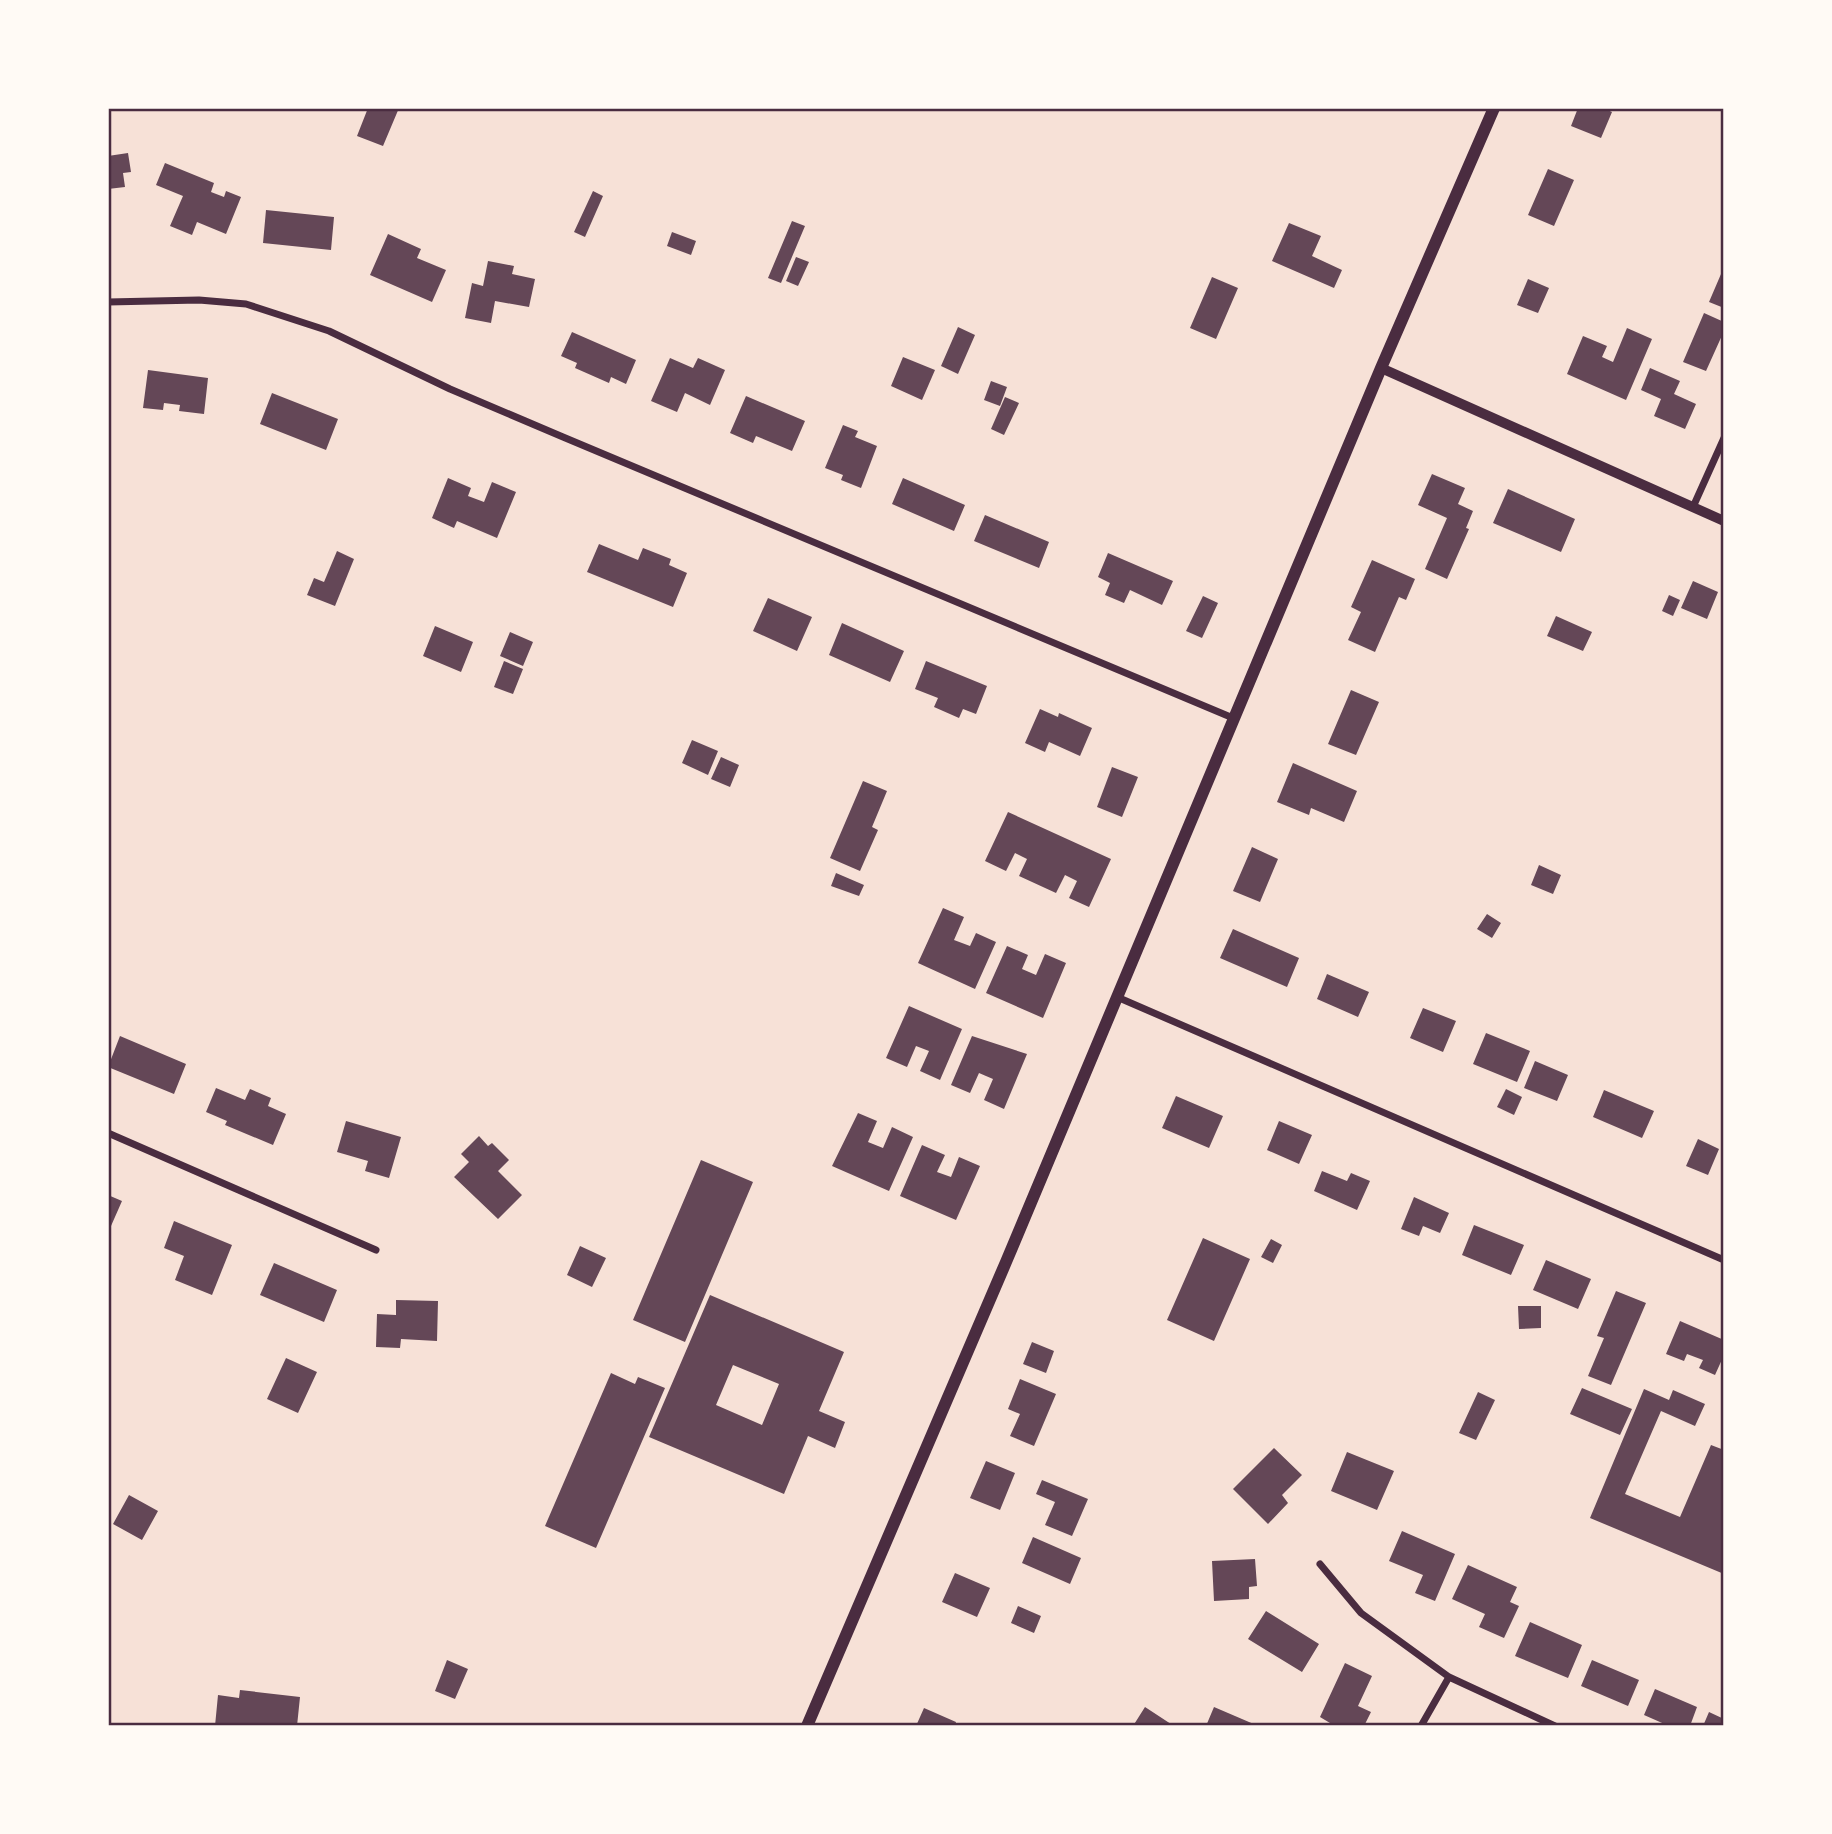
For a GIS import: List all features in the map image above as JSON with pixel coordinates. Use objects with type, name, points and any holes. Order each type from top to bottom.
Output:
[{"type":"main road","points":[[807,1726],[1006,1262],[1381,368],[1494,108]]},
{"type":"street","points":[[108,302],[199,300],[246,304],[329,331],[450,389],[1233,718]]},
{"type":"street","points":[[1381,368],[1724,521]]},
{"type":"street","points":[[1693,508],[1724,438]]},
{"type":"street","points":[[1116,997],[1724,1260]]},
{"type":"street","points":[[108,1133],[376,1250]]},
{"type":"street","points":[[1320,1564],[1361,1613],[1449,1676],[1555,1726]]},
{"type":"street","points":[[1421,1726],[1449,1676]]},
{"type":"building","points":[[368,108],[399,108],[383,146],[357,136]]},
{"type":"building","points":[[1578,108],[1603,108],[1612,112],[1601,138],[1571,126]]},
{"type":"building","points":[[128,153],[131,172],[123,173],[125,187],[108,189],[108,156]]},
{"type":"building","points":[[165,163],[214,183],[211,192],[224,197],[226,191],[241,197],[226,234],[197,222],[192,235],[170,226],[183,196],[156,185]]},
{"type":"building","points":[[1548,169],[1574,180],[1554,226],[1528,215]]},
{"type":"building","points":[[593,191],[603,196],[585,237],[574,232]]},
{"type":"building","points":[[266,210],[334,217],[331,250],[263,243]]},
{"type":"building","points":[[792,221],[805,226],[781,283],[768,278]]},
{"type":"building","points":[[1289,223],[1321,236],[1312,256],[1342,270],[1334,288],[1272,261]]},
{"type":"building","points":[[672,232],[696,241],[691,255],[667,246]]},
{"type":"building","points":[[388,234],[421,249],[417,258],[446,270],[432,302],[370,275]]},
{"type":"building","points":[[796,257],[809,262],[798,286],[786,281]]},
{"type":"building","points":[[488,261],[514,266],[512,274],[535,279],[529,307],[495,301],[491,323],[465,318],[472,283],[483,286]]},
{"type":"building","points":[[1724,267],[1724,308],[1709,302]]},
{"type":"building","points":[[1212,277],[1238,288],[1216,339],[1190,328]]},
{"type":"building","points":[[1528,279],[1549,288],[1538,313],[1517,305]]},
{"type":"building","points":[[1704,313],[1724,322],[1724,331],[1706,371],[1683,362]]},
{"type":"building","points":[[958,327],[975,335],[958,374],[941,366]]},
{"type":"building","points":[[1627,328],[1652,339],[1626,400],[1567,374],[1583,336],[1607,346],[1602,357],[1613,362]]},
{"type":"building","points":[[572,332],[636,360],[626,384],[611,377],[609,383],[575,368],[577,363],[561,356]]},
{"type":"building","points":[[903,357],[935,370],[922,400],[891,386]]},
{"type":"building","points":[[670,358],[693,368],[698,358],[725,370],[710,405],[685,393],[677,412],[651,401]]},
{"type":"building","points":[[1650,368],[1680,381],[1674,394],[1696,404],[1685,429],[1654,416],[1661,399],[1641,390]]},
{"type":"building","points":[[148,370],[208,378],[204,414],[179,411],[180,405],[164,403],[163,410],[143,408]]},
{"type":"building","points":[[991,381],[1007,387],[1000,406],[984,400]]},
{"type":"building","points":[[272,393],[338,419],[326,450],[260,424]]},
{"type":"building","points":[[746,396],[805,421],[792,451],[756,436],[753,443],[730,433]]},
{"type":"building","points":[[1005,397],[1019,403],[1004,435],[991,429]]},
{"type":"building","points":[[843,425],[858,431],[855,437],[877,446],[861,488],[841,480],[843,475],[825,468]]},
{"type":"building","points":[[1432,474],[1465,488],[1458,504],[1473,511],[1466,528],[1469,529],[1447,579],[1425,569],[1447,518],[1418,505]]},
{"type":"building","points":[[448,478],[471,488],[468,496],[484,502],[492,482],[516,492],[497,538],[457,521],[454,528],[432,518]]},
{"type":"building","points":[[903,478],[965,505],[954,531],[892,504]]},
{"type":"building","points":[[1508,489],[1575,519],[1561,552],[1493,523]]},
{"type":"building","points":[[985,515],[1049,542],[1039,568],[974,541]]},
{"type":"building","points":[[599,544],[638,560],[643,548],[671,559],[669,565],[687,573],[673,607],[587,572]]},
{"type":"building","points":[[337,551],[354,559],[335,606],[307,595],[314,578],[324,582]]},
{"type":"building","points":[[1108,553],[1173,581],[1162,605],[1130,590],[1124,603],[1105,595],[1110,583],[1098,577]]},
{"type":"building","points":[[1372,560],[1415,579],[1406,600],[1399,597],[1375,652],[1348,640],[1361,612],[1351,607]]},
{"type":"building","points":[[1693,581],[1718,592],[1707,619],[1681,608]]},
{"type":"building","points":[[1669,595],[1680,600],[1673,616],[1662,611]]},
{"type":"building","points":[[1203,596],[1218,603],[1202,638],[1186,631]]},
{"type":"building","points":[[768,598],[812,617],[797,651],[753,631]]},
{"type":"building","points":[[1556,616],[1592,632],[1583,651],[1547,636]]},
{"type":"building","points":[[842,623],[904,651],[890,682],[829,655]]},
{"type":"building","points":[[435,626],[473,642],[461,672],[423,656]]},
{"type":"building","points":[[510,632],[533,642],[523,666],[500,656]]},
{"type":"building","points":[[504,661],[523,669],[513,694],[494,687]]},
{"type":"building","points":[[926,661],[987,686],[976,714],[963,709],[959,718],[934,707],[938,698],[915,689]]},
{"type":"building","points":[[1351,690],[1379,702],[1356,755],[1328,744]]},
{"type":"building","points":[[1040,709],[1058,717],[1059,713],[1092,728],[1080,756],[1049,742],[1045,752],[1025,743]]},
{"type":"building","points":[[692,740],[718,751],[708,775],[682,763]]},
{"type":"building","points":[[721,757],[739,765],[730,787],[711,779]]},
{"type":"building","points":[[1293,763],[1357,791],[1344,822],[1311,808],[1309,815],[1277,802]]},
{"type":"building","points":[[1112,767],[1138,777],[1122,817],[1097,807]]},
{"type":"building","points":[[863,781],[887,791],[872,827],[878,830],[860,871],[830,858]]},
{"type":"building","points":[[1008,812],[1111,859],[1089,907],[1069,898],[1077,881],[1065,875],[1056,893],[1019,876],[1027,859],[1015,853],[1006,871],[985,861]]},
{"type":"building","points":[[1252,847],[1278,859],[1260,902],[1233,891]]},
{"type":"building","points":[[1539,865],[1561,875],[1553,894],[1531,885]]},
{"type":"building","points":[[836,873],[864,885],[859,896],[831,886]]},
{"type":"building","points":[[943,908],[964,917],[954,940],[970,946],[976,933],[996,942],[975,989],[918,963]]},
{"type":"building","points":[[1487,914],[1501,923],[1492,938],[1477,929]]},
{"type":"building","points":[[1233,929],[1299,958],[1287,987],[1220,958]]},
{"type":"building","points":[[1007,946],[1028,955],[1022,969],[1036,975],[1045,954],[1066,963],[1043,1018],[986,993]]},
{"type":"building","points":[[1327,974],[1369,992],[1358,1017],[1317,999]]},
{"type":"building","points":[[909,1006],[962,1029],[940,1080],[920,1071],[929,1051],[916,1046],[907,1067],[886,1058]]},
{"type":"building","points":[[1423,1008],[1456,1021],[1443,1052],[1410,1038]]},
{"type":"building","points":[[1486,1033],[1530,1051],[1517,1082],[1473,1064]]},
{"type":"building","points":[[120,1036],[186,1064],[174,1094],[108,1067]]},
{"type":"building","points":[[972,1036],[1027,1054],[1004,1109],[984,1100],[993,1079],[979,1073],[970,1093],[951,1085]]},
{"type":"building","points":[[1535,1061],[1568,1075],[1557,1101],[1524,1088]]},
{"type":"building","points":[[216,1088],[245,1100],[250,1089],[271,1098],[268,1106],[286,1114],[273,1145],[225,1125],[227,1121],[206,1112]]},
{"type":"building","points":[[1506,1089],[1522,1097],[1514,1115],[1497,1107]]},
{"type":"building","points":[[1604,1090],[1654,1111],[1642,1138],[1593,1117]]},
{"type":"building","points":[[1176,1096],[1223,1116],[1209,1148],[1162,1128]]},
{"type":"building","points":[[858,1113],[877,1121],[868,1142],[883,1148],[892,1127],[913,1137],[889,1191],[832,1166]]},
{"type":"building","points":[[346,1121],[401,1137],[389,1178],[365,1171],[368,1161],[337,1152]]},
{"type":"building","points":[[1279,1121],[1312,1135],[1299,1164],[1267,1150]]},
{"type":"building","points":[[479,1136],[488,1146],[492,1143],[509,1160],[498,1171],[522,1195],[498,1219],[454,1177],[469,1162],[461,1154]]},
{"type":"building","points":[[1698,1139],[1719,1149],[1708,1175],[1686,1166]]},
{"type":"building","points":[[922,1145],[945,1155],[937,1172],[951,1177],[959,1157],[980,1166],[956,1220],[900,1196]]},
{"type":"building","points":[[701,1160],[753,1182],[685,1342],[633,1320]]},
{"type":"building","points":[[1322,1171],[1347,1181],[1351,1173],[1370,1181],[1357,1210],[1314,1191]]},
{"type":"building","points":[[108,1195],[122,1201],[111,1226],[108,1225]]},
{"type":"building","points":[[1414,1197],[1449,1213],[1440,1233],[1423,1226],[1419,1236],[1401,1229]]},
{"type":"building","points":[[174,1221],[232,1245],[212,1295],[175,1280],[184,1256],[164,1248]]},
{"type":"building","points":[[1474,1225],[1524,1245],[1511,1275],[1462,1255]]},
{"type":"building","points":[[1203,1238],[1250,1259],[1214,1341],[1167,1320]]},
{"type":"building","points":[[1271,1239],[1282,1245],[1273,1263],[1261,1257]]},
{"type":"building","points":[[580,1246],[606,1258],[592,1287],[567,1275]]},
{"type":"building","points":[[1546,1260],[1591,1279],[1578,1309],[1533,1290]]},
{"type":"building","points":[[274,1263],[337,1290],[324,1322],[260,1295]]},
{"type":"building","points":[[1616,1291],[1646,1303],[1611,1385],[1588,1376],[1604,1338],[1597,1336]]},
{"type":"building","points":[[710,1295],[844,1352],[819,1411],[845,1422],[835,1448],[808,1436],[784,1494],[649,1437]],"holes":[[[733,1365],[779,1384],[762,1425],[716,1405]]]},
{"type":"building","points":[[396,1300],[438,1301],[437,1341],[401,1339],[400,1348],[376,1347],[377,1314],[396,1315]]},
{"type":"building","points":[[1518,1306],[1541,1306],[1541,1328],[1519,1329]]},
{"type":"building","points":[[1680,1321],[1724,1340],[1724,1355],[1715,1375],[1699,1368],[1703,1360],[1687,1354],[1684,1361],[1666,1354]]},
{"type":"building","points":[[1032,1342],[1054,1351],[1046,1373],[1023,1364]]},
{"type":"building","points":[[286,1358],[317,1372],[298,1413],[267,1399]]},
{"type":"building","points":[[611,1373],[635,1384],[638,1377],[665,1388],[596,1548],[545,1526]]},
{"type":"building","points":[[1020,1379],[1056,1394],[1034,1446],[1010,1436],[1020,1414],[1008,1409]]},
{"type":"building","points":[[1582,1388],[1632,1409],[1620,1435],[1570,1414]]},
{"type":"building","points":[[1644,1389],[1669,1400],[1673,1390],[1705,1404],[1695,1426],[1661,1411],[1625,1494],[1680,1517],[1711,1445],[1724,1450],[1724,1574],[1590,1518]]},
{"type":"building","points":[[1478,1392],[1495,1400],[1476,1440],[1459,1433]]},
{"type":"building","points":[[1274,1448],[1302,1475],[1282,1495],[1288,1503],[1268,1524],[1233,1489]]},
{"type":"building","points":[[1347,1452],[1394,1471],[1377,1510],[1331,1491]]},
{"type":"building","points":[[986,1461],[1015,1473],[1000,1510],[970,1498]]},
{"type":"building","points":[[1042,1480],[1088,1499],[1072,1536],[1045,1525],[1055,1502],[1036,1494]]},
{"type":"building","points":[[129,1495],[158,1511],[142,1540],[113,1524]]},
{"type":"building","points":[[1402,1531],[1455,1554],[1435,1601],[1415,1593],[1423,1575],[1389,1561]]},
{"type":"building","points":[[1033,1537],[1081,1558],[1070,1584],[1022,1563]]},
{"type":"building","points":[[1255,1559],[1257,1586],[1249,1587],[1249,1599],[1214,1601],[1212,1561]]},
{"type":"building","points":[[1468,1565],[1517,1587],[1510,1602],[1519,1606],[1504,1638],[1479,1627],[1485,1614],[1452,1599]]},
{"type":"building","points":[[955,1573],[990,1588],[977,1617],[942,1602]]},
{"type":"building","points":[[1018,1606],[1041,1616],[1034,1633],[1011,1623]]},
{"type":"building","points":[[1266,1611],[1319,1644],[1302,1672],[1248,1639]]},
{"type":"building","points":[[1530,1622],[1582,1645],[1568,1678],[1515,1656]]},
{"type":"building","points":[[447,1660],[468,1669],[455,1699],[435,1691]]},
{"type":"building","points":[[1592,1660],[1639,1680],[1628,1706],[1581,1686]]},
{"type":"building","points":[[1345,1663],[1372,1676],[1358,1706],[1371,1712],[1364,1726],[1335,1726],[1320,1717]]},
{"type":"building","points":[[1655,1689],[1697,1707],[1690,1726],[1669,1726],[1644,1715]]},
{"type":"building","points":[[240,1690],[300,1697],[297,1726],[215,1726],[218,1695],[239,1698]]},
{"type":"building","points":[[1145,1707],[1174,1726],[1133,1726]]},
{"type":"building","points":[[1214,1707],[1256,1725],[1256,1726],[1206,1726]]},
{"type":"building","points":[[924,1708],[956,1722],[955,1726],[916,1726]]},
{"type":"building","points":[[1709,1712],[1724,1719],[1724,1726],[1703,1726]]}]
